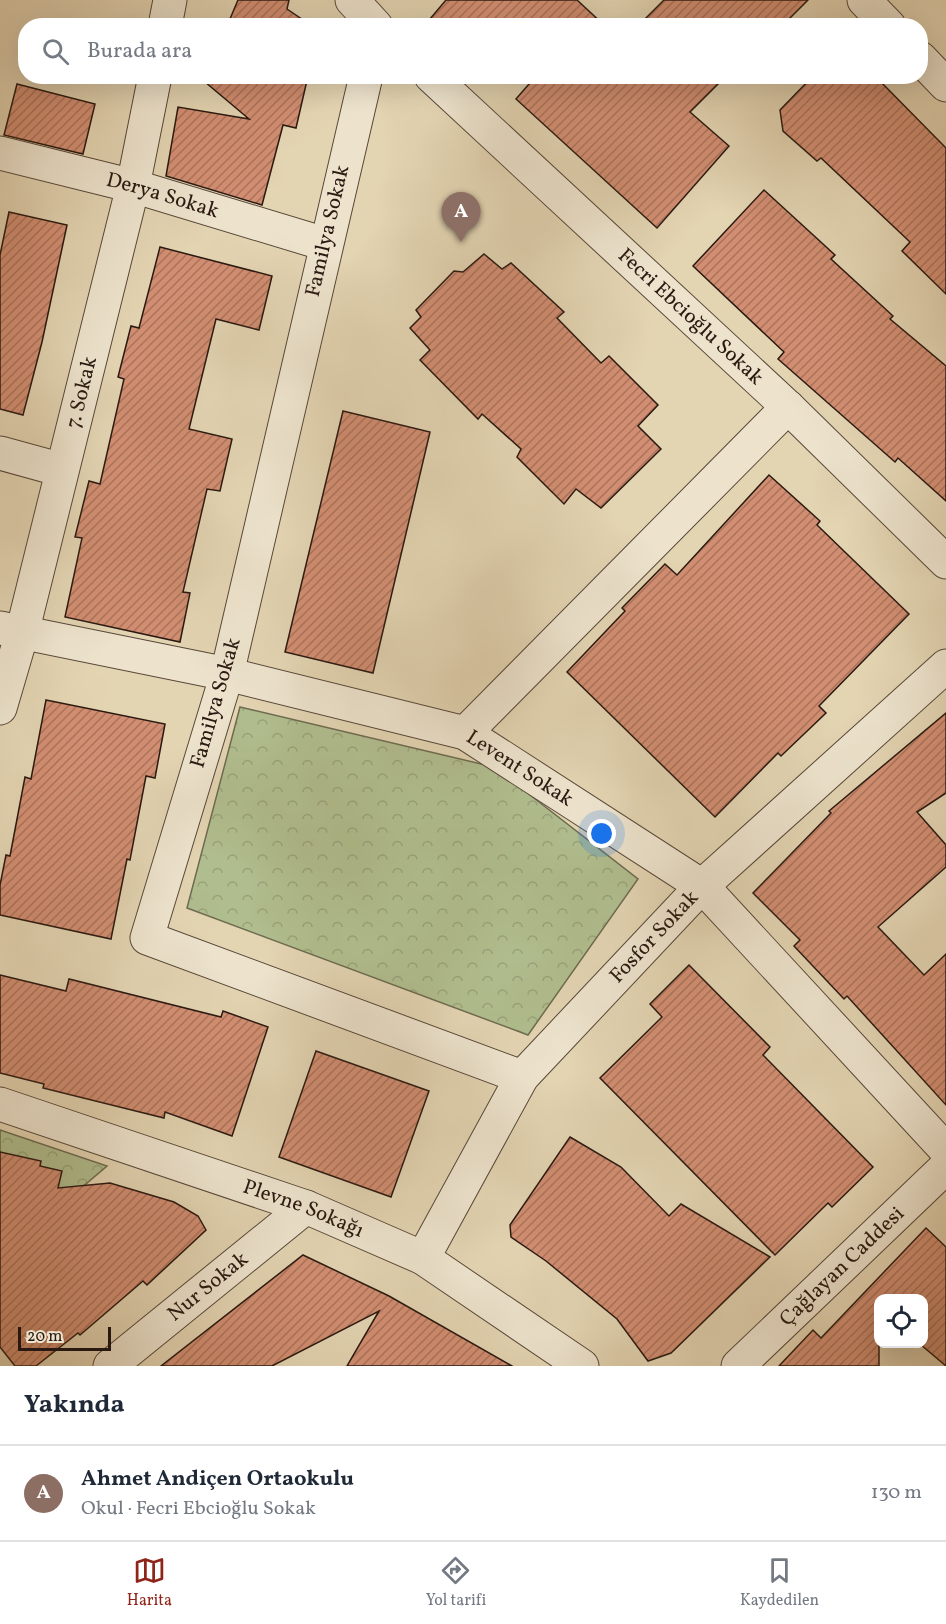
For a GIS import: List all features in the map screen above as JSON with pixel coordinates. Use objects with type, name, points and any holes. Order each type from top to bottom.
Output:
[{"type":"street","points":[[167,18],[170,0]]},
{"type":"street","points":[[351,0],[368,18]]},
{"type":"street","points":[[864,0],[881,18]]},
{"type":"street","points":[[928,66],[946,85]]},
{"type":"street","name":"7. Sokak","points":[[0,708],[11,630],[63,470],[133,186],[153,84]]},
{"type":"street","name":"Familya Sokak","points":[[364,84],[325,244],[227,674],[147,938],[522,1077]]},
{"type":"street","name":"Fecri Ebcioğlu Sokak","points":[[440,84],[788,407],[946,562]]},
{"type":"street","name":"Derya Sokak","points":[[0,153],[133,186],[325,244]]},
{"type":"street","points":[[465,733],[788,407]]},
{"type":"street","points":[[0,453],[63,470]]},
{"type":"street","name":"Levent Sokak","points":[[11,630],[227,674],[465,733],[702,886],[946,1150]]},
{"type":"street","name":"Fosfor Sokak","points":[[423,1258],[522,1077],[702,886],[946,666]]},
{"type":"street","name":"Plevne Sokağı","points":[[0,1104],[306,1207],[423,1258],[582,1366]]},
{"type":"street","name":"Çağlayan Caddesi","points":[[738,1366],[946,1167]]},
{"type":"street","name":"Nur Sokak","points":[[114,1365],[306,1207]]},
{"type":"green space","points":[[240,707],[494,767],[638,879],[528,1035],[187,908]]},
{"type":"green space","points":[[0,1130],[107,1166],[0,1257]]},
{"type":"building","points":[[238,0],[289,0],[287,9],[300,18],[230,18]]},
{"type":"building","points":[[446,0],[577,0],[596,18],[431,18]]},
{"type":"building","points":[[664,0],[808,0],[790,18],[646,18]]},
{"type":"building","points":[[17,84],[95,104],[83,154],[4,135]]},
{"type":"building","points":[[207,84],[306,84],[296,128],[283,125],[262,205],[166,176],[178,107],[249,119]]},
{"type":"building","points":[[529,84],[718,84],[690,112],[729,146],[657,228],[516,99]]},
{"type":"building","points":[[805,84],[883,84],[946,148],[946,294],[902,251],[910,242],[821,158],[817,161],[783,131],[780,110]]},
{"type":"building","points":[[764,190],[835,255],[831,259],[893,316],[890,319],[946,366],[946,501],[898,458],[895,462],[778,359],[784,352],[693,266]]},
{"type":"building","points":[[9,212],[67,225],[42,342],[23,415],[0,409],[0,255]]},
{"type":"building","points":[[160,247],[272,276],[259,330],[216,319],[189,429],[232,439],[220,491],[207,489],[183,592],[190,593],[180,642],[65,617],[82,538],[75,537],[89,481],[100,484],[124,379],[118,377],[131,326],[139,328]]},
{"type":"building","points":[[484,254],[502,269],[511,263],[564,312],[557,318],[601,363],[609,356],[658,405],[638,426],[661,449],[601,508],[576,489],[564,504],[517,457],[521,449],[482,414],[478,419],[420,360],[430,350],[410,328],[421,317],[416,310],[454,271],[463,272]]},
{"type":"building","points":[[343,411],[430,432],[373,673],[285,652]]},
{"type":"building","points":[[769,475],[820,521],[817,525],[909,614],[819,706],[826,713],[781,756],[778,753],[715,817],[567,672],[625,611],[622,608],[665,564],[677,575]]},
{"type":"building","points":[[46,700],[165,724],[155,778],[146,776],[130,860],[127,859],[111,939],[0,915],[0,885],[6,855],[10,856],[25,777],[31,779]]},
{"type":"building","points":[[946,713],[946,793],[917,812],[946,845],[946,867],[878,927],[924,975],[946,954],[946,1105],[847,996],[844,999],[794,946],[800,940],[753,893],[831,813],[829,811]]},
{"type":"building","points":[[689,965],[770,1047],[763,1055],[873,1167],[832,1207],[828,1203],[775,1255],[600,1078],[662,1017],[650,1004]]},
{"type":"building","points":[[0,975],[66,991],[69,979],[221,1017],[223,1011],[268,1027],[232,1136],[165,1112],[164,1118],[43,1088],[44,1084],[0,1073]]},
{"type":"building","points":[[316,1051],[429,1091],[391,1197],[279,1157]]},
{"type":"building","points":[[570,1137],[621,1167],[669,1216],[681,1204],[770,1257],[671,1353],[648,1361],[617,1319],[546,1261],[511,1237],[510,1225]]},
{"type":"building","points":[[0,1152],[41,1161],[40,1166],[62,1171],[58,1188],[110,1183],[174,1202],[198,1216],[206,1230],[147,1285],[143,1281],[80,1335],[78,1333],[36,1366],[15,1366],[0,1347]]},
{"type":"building","points":[[926,1228],[946,1247],[946,1366],[925,1348],[928,1348],[928,1294],[874,1294],[874,1348],[879,1348],[879,1366],[779,1366],[813,1330],[821,1338]]},
{"type":"building","points":[[303,1255],[389,1296],[512,1366],[347,1366],[379,1311],[272,1366],[161,1366]]},
{"type":"place","name":"Ahmet Andiçen Ortaokulu","points":[[461,242]]}]
